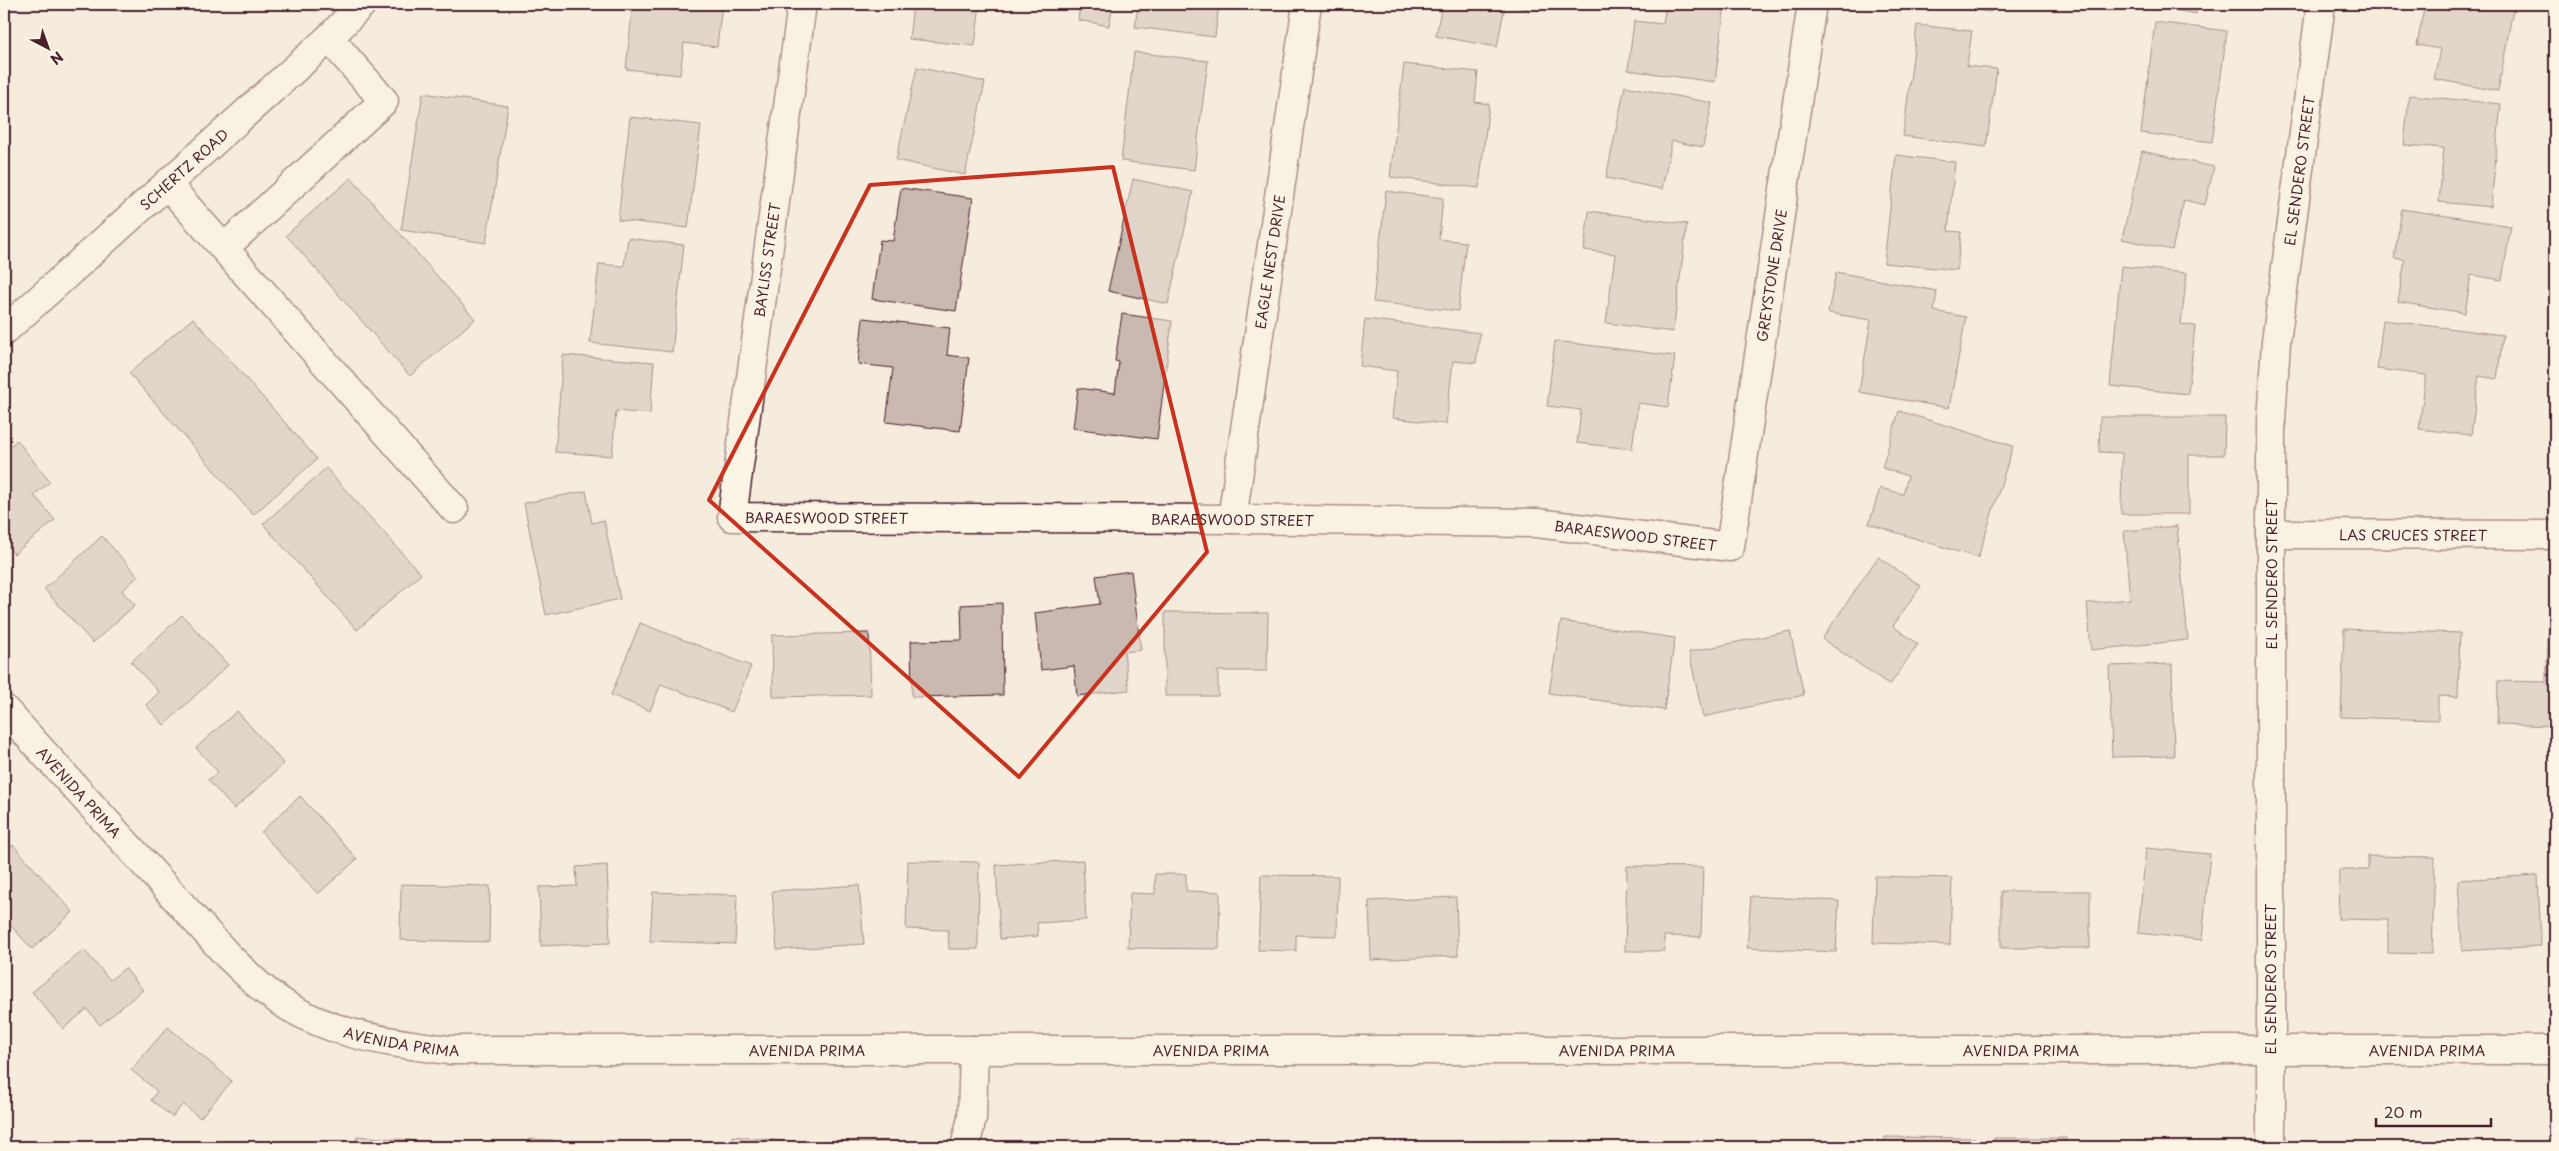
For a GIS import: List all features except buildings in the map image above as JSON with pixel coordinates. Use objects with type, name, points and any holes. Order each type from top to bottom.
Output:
[{"type":"street","name":"SCHERTZ ROAD","points":[[4,331],[329,38],[362,4]]},
{"type":"street","name":"BAYLISS STREET","points":[[732,517],[802,4]]},
{"type":"street","name":"EAGLE NEST DRIVE","points":[[1232,519],[1307,4]]},
{"type":"street","name":"GREYSTONE DRIVE","points":[[1730,547],[1812,4]]},
{"type":"street","name":"EL SENDERO STREET","points":[[2271,1147],[2271,421],[2276,342],[2321,4]]},
{"type":"street","points":[[224,248],[384,101],[329,38]]},
{"type":"street","points":[[167,184],[454,509]]},
{"type":"street","name":"BARAESWOOD STREET","points":[[732,517],[1232,519],[1537,523],[1730,547]]},
{"type":"street","name":"LAS CRUCES STREET","points":[[2271,534],[2555,535]]},
{"type":"street","name":"AVENIDA PRIMA","points":[[9,726],[241,968],[268,992],[314,1021],[357,1036],[447,1050],[2555,1050]]},
{"type":"street","points":[[965,1147],[972,1118],[974,1050]]},
{"type":"highlighted area","points":[[1113,167],[1207,552],[1019,777],[709,500],[870,185]]}]
